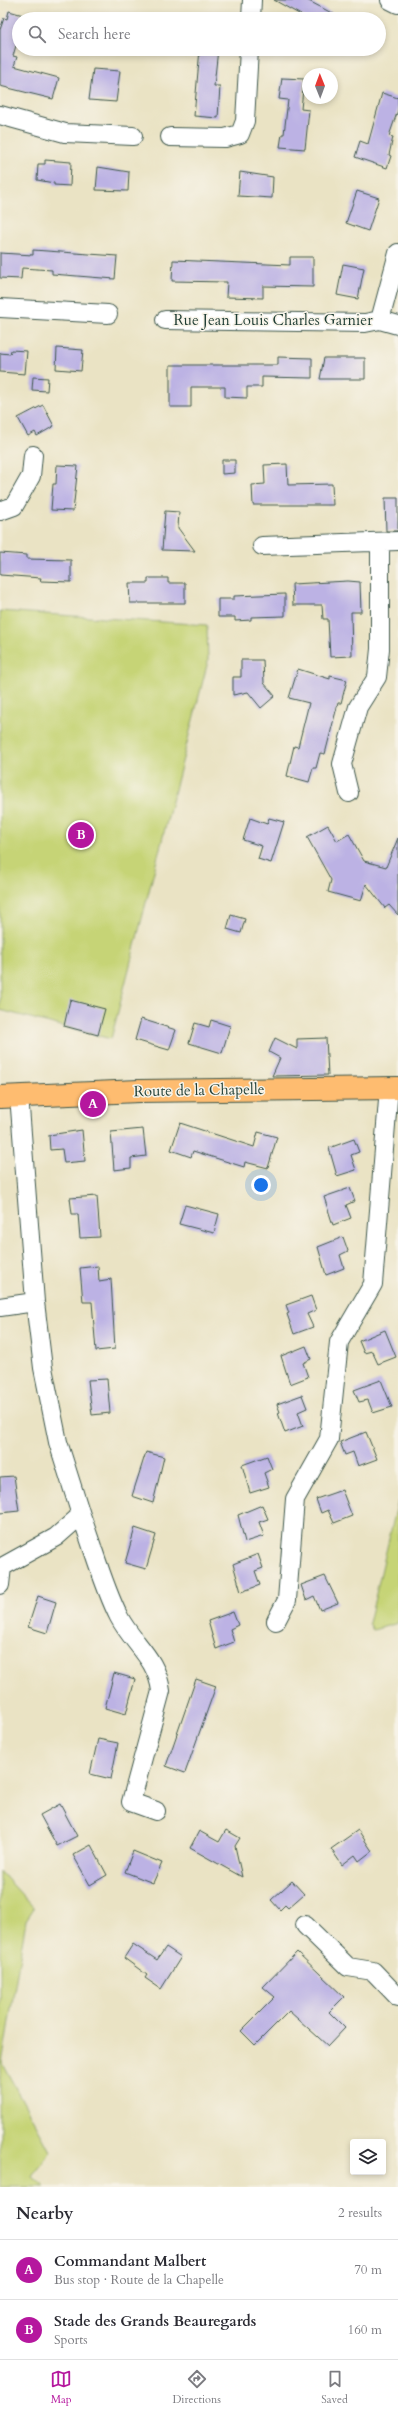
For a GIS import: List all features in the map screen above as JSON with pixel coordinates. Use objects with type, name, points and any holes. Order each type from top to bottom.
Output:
[{"type":"main road","name":"Route de la Chapelle","points":[[9,1096],[139,1091],[393,1088]]},
{"type":"street","points":[[251,12],[252,0]]},
{"type":"street","points":[[390,0],[398,4]]},
{"type":"street","points":[[170,137],[225,138],[240,134],[245,121],[249,56]]},
{"type":"street","points":[[0,115],[66,133],[133,136]]},
{"type":"street","name":"Rue Jean Louis Charles Garnier","points":[[380,320],[398,253]]},
{"type":"street","points":[[0,308],[108,314]]},
{"type":"street","name":"Rue Jean Louis Charles Garnier","points":[[165,320],[365,323],[380,320],[398,325]]},
{"type":"street","points":[[0,512],[14,506],[31,476],[33,455]]},
{"type":"street","points":[[262,546],[398,541]]},
{"type":"street","points":[[349,793],[342,764],[358,707],[377,677],[380,649],[380,542]]},
{"type":"street","points":[[276,1621],[287,1600],[295,1499],[329,1439],[339,1342],[373,1284],[393,1088]]},
{"type":"street","points":[[9,1096],[42,1368],[58,1442],[81,1515],[119,1618],[142,1648],[159,1676],[161,1691],[131,1802],[156,1811]]},
{"type":"street","points":[[0,1307],[35,1302]]},
{"type":"street","points":[[1,1573],[56,1537],[81,1515]]},
{"type":"street","points":[[306,1925],[348,1967],[373,1971],[398,1997]]},
{"type":"green space","points":[[0,611],[207,625],[208,661],[111,1039],[0,1010]]},
{"type":"green space","points":[[398,1501],[398,1623],[373,1630],[369,1623]]},
{"type":"green space","points":[[0,1871],[34,1908],[26,1920],[2,2063],[50,2151],[33,2177],[45,2187],[0,2187]]},
{"type":"building","points":[[274,0],[307,0],[330,12],[295,12]]},
{"type":"building","points":[[9,11],[12,12],[12,56],[17,57],[14,66],[59,78],[53,99],[0,86],[0,30],[4,18],[7,19]]},
{"type":"building","points":[[199,56],[217,56],[214,86],[220,86],[218,118],[194,116]]},
{"type":"building","points":[[93,69],[120,71],[116,102],[89,100]]},
{"type":"building","points":[[282,78],[302,79],[301,109],[309,110],[305,149],[280,147],[282,134],[284,134],[288,100],[279,99]]},
{"type":"building","points":[[382,93],[398,98],[398,110],[389,136],[393,137],[389,155],[391,156],[387,168],[355,157],[360,141],[368,144]]},
{"type":"building","points":[[45,160],[71,162],[70,186],[54,185],[54,183],[37,180],[38,164],[45,164]]},
{"type":"building","points":[[98,167],[129,172],[128,191],[96,190]]},
{"type":"building","points":[[240,172],[273,177],[272,198],[238,196]]},
{"type":"building","points":[[357,191],[379,198],[368,231],[346,223]]},
{"type":"building","points":[[33,250],[117,256],[115,279],[52,274],[52,270],[22,268],[21,279],[0,278],[0,253],[33,255]]},
{"type":"building","points":[[290,257],[313,257],[313,287],[263,286],[263,298],[226,297],[227,282],[172,281],[173,260],[290,265]]},
{"type":"building","points":[[343,264],[364,268],[358,299],[337,295]]},
{"type":"building","points":[[57,348],[83,350],[81,371],[56,369]]},
{"type":"building","points":[[11,350],[27,351],[25,374],[0,372],[0,353],[10,354]]},
{"type":"building","points":[[278,357],[312,358],[312,378],[262,377],[262,387],[247,387],[247,398],[225,397],[225,387],[191,387],[191,407],[170,407],[170,365],[278,365]]},
{"type":"building","points":[[324,358],[365,358],[365,379],[320,379]]},
{"type":"building","points":[[33,377],[48,378],[47,391],[32,390]]},
{"type":"building","points":[[43,405],[54,426],[37,436],[35,432],[28,436],[18,418]]},
{"type":"building","points":[[222,460],[235,460],[235,473],[222,474]]},
{"type":"building","points":[[287,464],[288,485],[332,484],[333,505],[253,505],[252,485],[265,484],[264,465]]},
{"type":"building","points":[[57,465],[78,466],[73,511],[51,510],[53,484],[56,484]]},
{"type":"building","points":[[385,498],[398,498],[398,531],[386,531]]},
{"type":"building","points":[[165,511],[179,512],[178,528],[195,551],[162,550]]},
{"type":"building","points":[[0,553],[27,555],[27,559],[71,560],[71,582],[40,581],[41,578],[0,575]]},
{"type":"building","points":[[148,578],[168,578],[168,583],[185,583],[185,603],[130,603],[129,583],[148,583]]},
{"type":"building","points":[[348,581],[360,582],[361,612],[351,612],[352,656],[330,657],[328,619],[323,619],[322,605],[293,605],[292,584]]},
{"type":"building","points":[[285,594],[285,616],[251,617],[251,620],[235,621],[235,617],[218,617],[218,599],[234,599],[234,596]]},
{"type":"building","points":[[241,660],[263,660],[264,683],[275,696],[261,708],[248,692],[233,695],[233,677],[241,677]]},
{"type":"building","points":[[298,669],[330,679],[330,676],[347,680],[341,703],[338,703],[325,754],[320,753],[316,768],[313,768],[309,782],[287,776],[294,746],[298,747],[309,703],[289,698]]},
{"type":"building","points":[[250,818],[267,824],[269,818],[284,822],[271,863],[258,859],[262,846],[243,840]]},
{"type":"building","points":[[328,825],[337,841],[349,834],[364,861],[386,867],[398,838],[398,915],[389,905],[385,908],[366,884],[361,901],[328,892],[331,880],[307,837]]},
{"type":"building","points":[[231,915],[245,919],[241,933],[227,929]]},
{"type":"building","points":[[70,1000],[105,1009],[98,1035],[64,1026]]},
{"type":"building","points":[[141,1019],[176,1030],[169,1050],[135,1040]]},
{"type":"building","points":[[211,1020],[230,1026],[222,1053],[189,1043],[195,1023],[209,1027]]},
{"type":"building","points":[[275,1038],[297,1049],[297,1039],[326,1038],[328,1075],[272,1076],[280,1058],[269,1052]]},
{"type":"building","points":[[180,1123],[254,1147],[258,1132],[277,1137],[268,1168],[245,1162],[244,1167],[193,1151],[191,1157],[171,1150]]},
{"type":"building","points":[[143,1129],[146,1156],[131,1158],[131,1168],[114,1170],[111,1132]]},
{"type":"building","points":[[82,1130],[85,1161],[64,1163],[62,1149],[50,1150],[49,1135]]},
{"type":"building","points":[[354,1139],[359,1152],[351,1155],[356,1170],[337,1176],[329,1148]]},
{"type":"building","points":[[350,1188],[355,1201],[346,1205],[351,1218],[333,1225],[324,1197]]},
{"type":"building","points":[[97,1196],[100,1237],[80,1238],[78,1214],[72,1214],[70,1198]]},
{"type":"building","points":[[185,1205],[219,1214],[214,1233],[179,1224]]},
{"type":"building","points":[[343,1237],[348,1251],[340,1255],[344,1268],[326,1275],[318,1247]]},
{"type":"building","points":[[98,1266],[99,1281],[111,1279],[115,1349],[96,1351],[92,1302],[83,1302],[80,1268]]},
{"type":"building","points":[[311,1296],[316,1310],[307,1314],[313,1327],[294,1334],[287,1314],[289,1313],[286,1305]]},
{"type":"building","points":[[385,1330],[396,1357],[378,1364],[372,1351],[364,1353],[359,1341]]},
{"type":"building","points":[[306,1346],[311,1359],[303,1363],[308,1377],[290,1384],[281,1356]]},
{"type":"building","points":[[107,1379],[110,1413],[92,1415],[88,1380]]},
{"type":"building","points":[[381,1380],[392,1407],[373,1413],[368,1400],[359,1402],[354,1390]]},
{"type":"building","points":[[302,1395],[307,1408],[298,1412],[303,1426],[285,1433],[278,1413],[280,1412],[277,1404]]},
{"type":"building","points":[[366,1432],[377,1459],[358,1466],[353,1452],[345,1455],[340,1442]]},
{"type":"building","points":[[146,1452],[164,1457],[153,1503],[132,1496]]},
{"type":"building","points":[[267,1456],[272,1469],[264,1473],[269,1487],[250,1493],[242,1465]]},
{"type":"building","points":[[14,1476],[19,1511],[0,1513],[0,1477]]},
{"type":"building","points":[[342,1490],[352,1516],[334,1523],[328,1510],[321,1513],[316,1499]]},
{"type":"building","points":[[262,1505],[268,1519],[259,1522],[264,1536],[245,1542],[238,1515]]},
{"type":"building","points":[[135,1528],[156,1535],[146,1569],[125,1563]]},
{"type":"building","points":[[258,1554],[263,1568],[255,1571],[260,1585],[241,1592],[233,1564]]},
{"type":"building","points":[[325,1576],[338,1603],[320,1610],[314,1596],[306,1600],[301,1585]]},
{"type":"building","points":[[38,1596],[56,1602],[47,1633],[28,1627]]},
{"type":"building","points":[[233,1612],[238,1625],[230,1629],[234,1642],[216,1649],[208,1621]]},
{"type":"building","points":[[114,1673],[135,1679],[126,1714],[105,1708]]},
{"type":"building","points":[[196,1679],[216,1686],[185,1773],[166,1766]]},
{"type":"building","points":[[98,1739],[118,1743],[111,1779],[90,1774]]},
{"type":"building","points":[[60,1804],[77,1836],[57,1846],[40,1815]]},
{"type":"building","points":[[226,1830],[240,1838],[235,1846],[242,1877],[190,1848],[199,1831],[219,1842]]},
{"type":"building","points":[[358,1830],[372,1851],[359,1861],[355,1855],[342,1865],[331,1849]]},
{"type":"building","points":[[91,1845],[107,1875],[90,1885],[73,1855]]},
{"type":"building","points":[[133,1851],[162,1863],[153,1883],[125,1872]]},
{"type":"building","points":[[292,1881],[304,1894],[288,1908],[285,1905],[280,1910],[271,1900]]},
{"type":"building","points":[[133,1944],[157,1960],[166,1947],[181,1957],[161,1989],[145,1978],[147,1975],[124,1958]]},
{"type":"building","points":[[297,1952],[344,1997],[329,2012],[345,2028],[328,2046],[289,2011],[255,2045],[241,2031],[275,1997],[263,1987]]},
{"type":"place","name":"Stade des Grands Beauregards","points":[[81,835]]},
{"type":"place","name":"Commandant Malbert","points":[[93,1104]]}]
